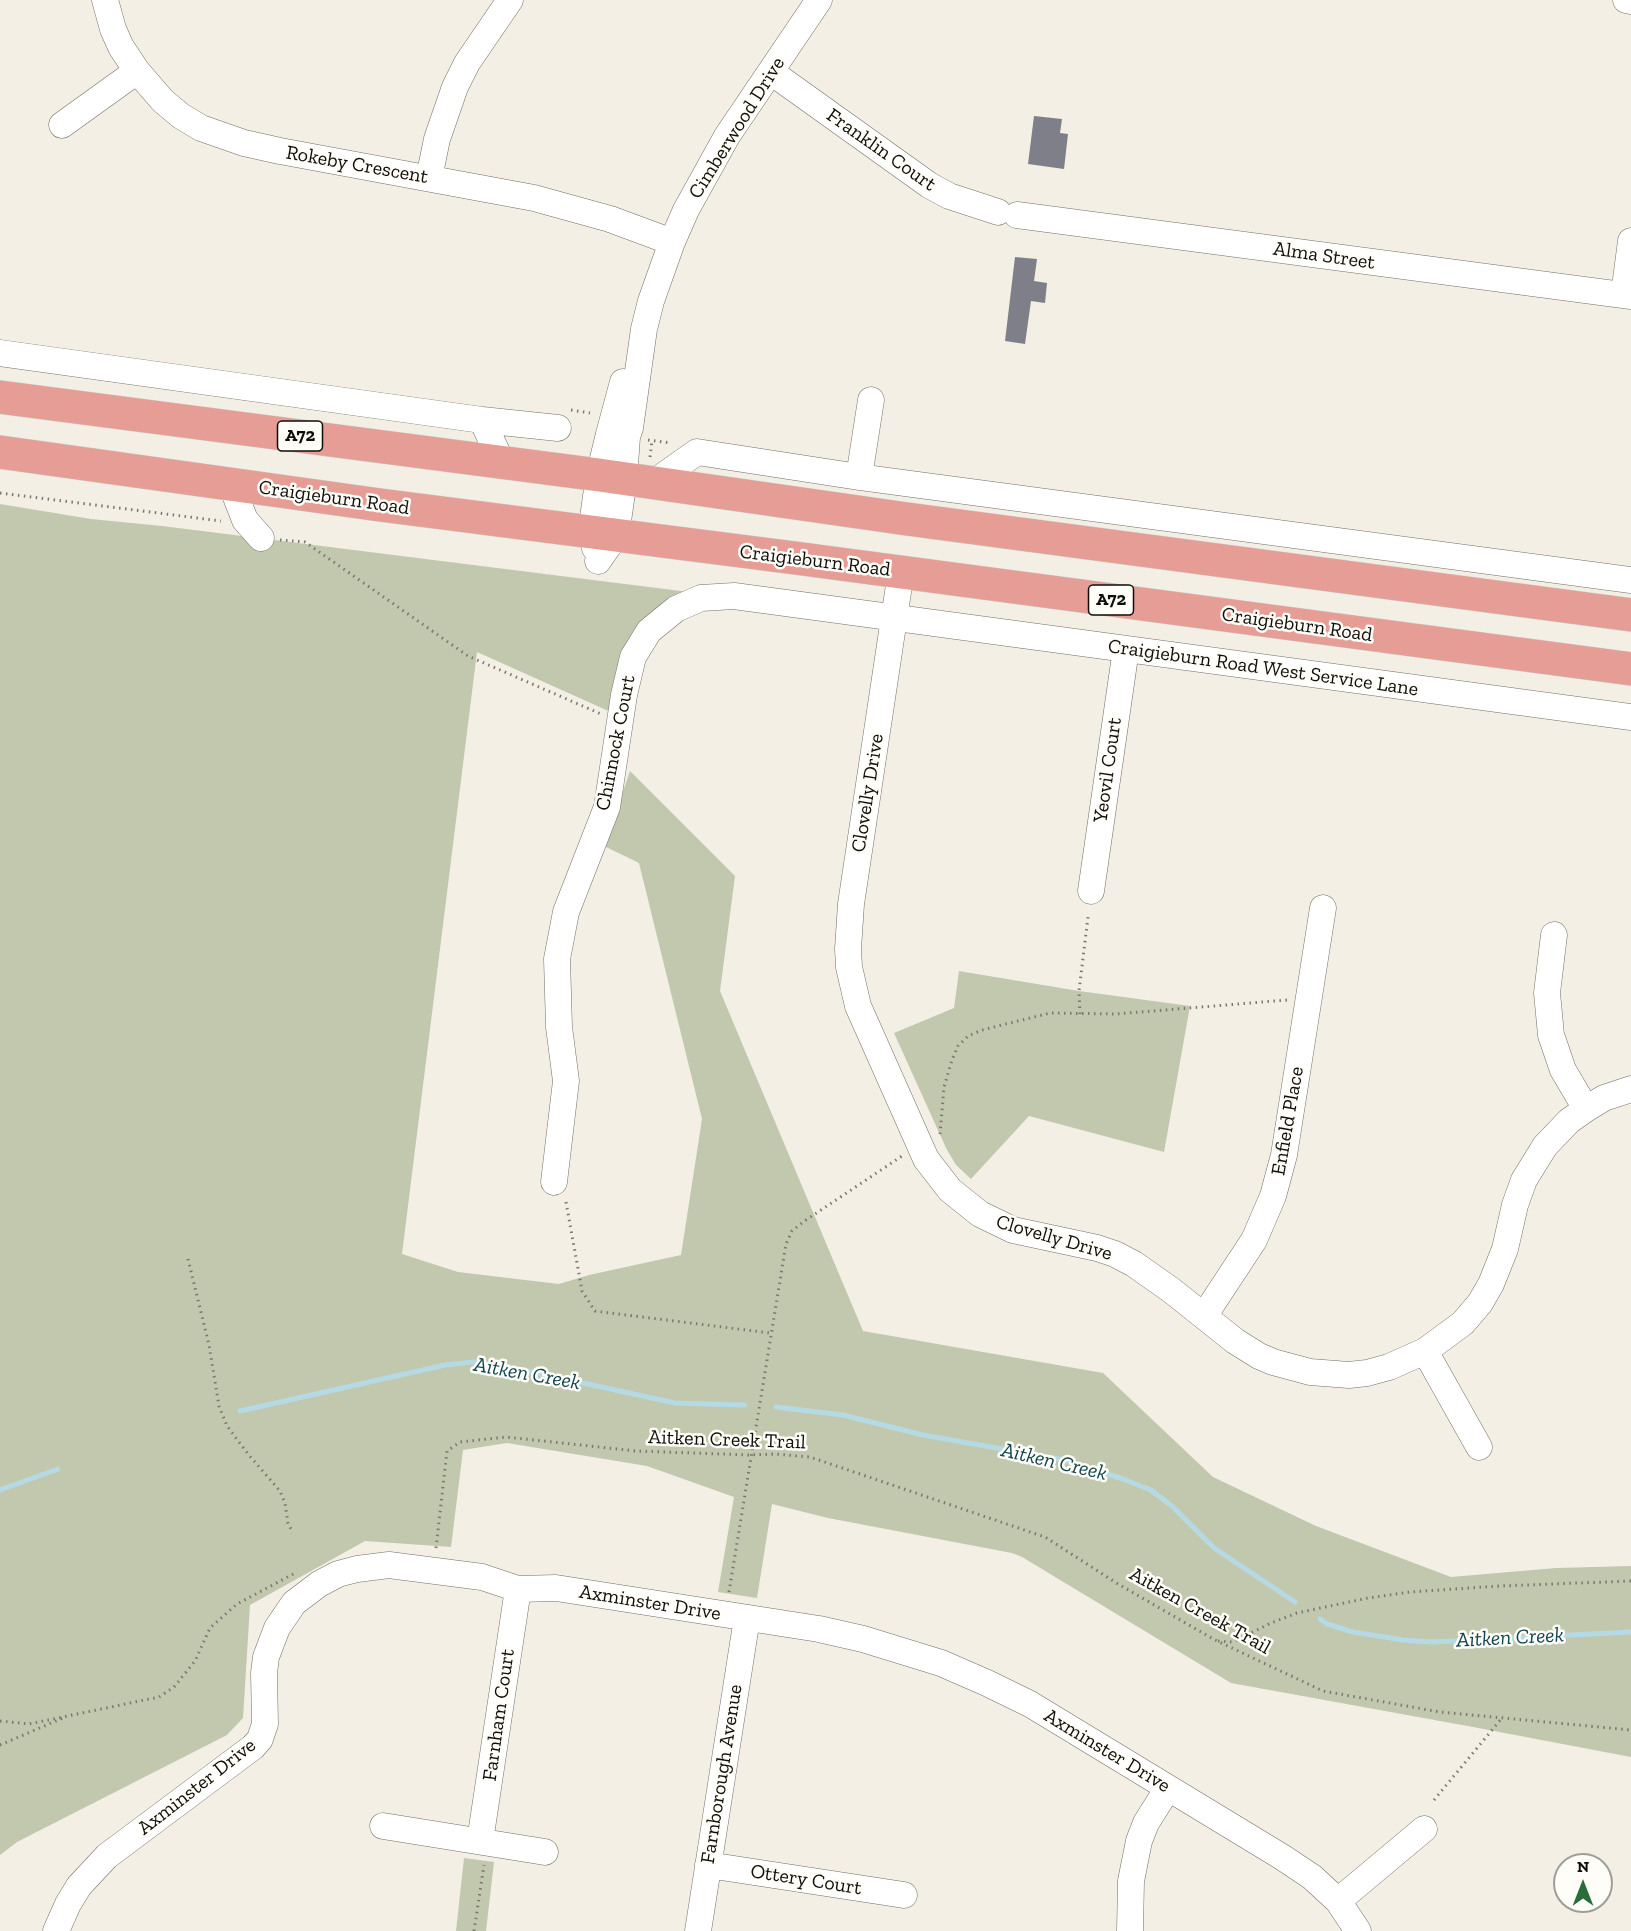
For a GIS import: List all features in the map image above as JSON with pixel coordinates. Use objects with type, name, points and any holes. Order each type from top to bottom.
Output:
[{"type":"main road","name":"A72","points":[[0,397],[1631,615]]},
{"type":"main road","name":"Craigieburn Road","points":[[0,452],[1631,669]]},
{"type":"street","name":"Rokeby Crescent","points":[[105,0],[121,47],[137,71],[163,101],[181,116],[219,135],[280,151],[568,206],[672,242]]},
{"type":"street","points":[[429,178],[437,139],[455,87],[467,63],[510,0]]},
{"type":"street","name":"Cimberwood Drive","points":[[603,534],[625,479],[627,437],[644,329],[672,242],[702,178],[749,102],[819,0]]},
{"type":"street","points":[[1626,0],[1631,1]]},
{"type":"street","points":[[63,125],[137,71]]},
{"type":"street","name":"Franklin Court","points":[[771,72],[928,185],[949,196],[1008,214]]},
{"type":"street","name":"Alma Street","points":[[1008,214],[1627,296]]},
{"type":"street","points":[[1627,296],[1631,241]]},
{"type":"street","points":[[0,353],[482,420],[558,428]]},
{"type":"street","points":[[859,477],[871,400]]},
{"type":"street","points":[[482,420],[502,463]]},
{"type":"street","points":[[625,479],[697,452],[859,477],[1631,580]]},
{"type":"street","points":[[231,484],[253,529]]},
{"type":"street","points":[[1198,523],[1236,562]]},
{"type":"street","name":"Clovelly Drive","points":[[901,572],[896,618],[851,904],[848,949],[852,986],[858,1006],[916,1138],[936,1174],[965,1204],[1013,1230],[1082,1244],[1115,1254],[1151,1275],[1235,1341],[1258,1356],[1310,1372],[1349,1375],[1367,1373],[1389,1367],[1425,1352],[1463,1323],[1480,1303],[1500,1264],[1524,1180],[1545,1146],[1569,1121],[1586,1108],[1604,1098],[1631,1089]]},
{"type":"street","name":"Chinnock Court","points":[[560,1192],[566,1081],[559,1027],[557,959],[566,912],[607,807],[624,695],[633,657],[649,631],[676,609],[701,598],[734,596],[896,618]]},
{"type":"street","name":"Craigieburn Road West Service Lane","points":[[896,618],[1631,717]]},
{"type":"street","name":"Yeovil Court","points":[[1091,891],[1126,649]]},
{"type":"street","name":"Enfield Place","points":[[1204,1316],[1254,1240],[1273,1196],[1284,1155],[1323,908]]},
{"type":"street","points":[[1554,934],[1547,993],[1551,1035],[1563,1070],[1586,1108]]},
{"type":"street","points":[[1425,1352],[1479,1447]]},
{"type":"street","name":"Axminster Drive","points":[[57,1931],[68,1904],[91,1872],[108,1856],[253,1747],[260,1739],[265,1724],[266,1657],[270,1643],[284,1615],[294,1603],[305,1593],[338,1574],[389,1564],[482,1577],[518,1589],[556,1588],[819,1629],[863,1639],[941,1663],[1030,1704],[1282,1857],[1312,1877],[1338,1901],[1358,1931]]},
{"type":"street","name":"Farnham Court","points":[[493,1843],[518,1589]]},
{"type":"street","name":"Farnborough Avenue","points":[[698,1931],[708,1865],[736,1616]]},
{"type":"street","points":[[1130,1931],[1131,1881],[1139,1841],[1146,1822],[1168,1788]]},
{"type":"street","points":[[383,1826],[545,1852]]},
{"type":"street","points":[[1338,1901],[1424,1829]]},
{"type":"street","name":"Ottery Court","points":[[708,1865],[904,1895]]},
{"type":"path","points":[[0,493],[224,521],[253,529]]},
{"type":"path","points":[[305,542],[468,656],[602,715]]},
{"type":"path","points":[[1080,1014],[1079,991],[1088,917]]},
{"type":"path","points":[[937,1142],[940,1135],[944,1087],[958,1046],[968,1036],[982,1030],[1050,1013],[1116,1014],[1289,1000]]},
{"type":"path","points":[[736,1616],[750,1455],[786,1244],[792,1231],[902,1155]]},
{"type":"path","points":[[560,1192],[582,1291],[595,1311],[770,1333]]},
{"type":"path","points":[[188,1259],[209,1345],[219,1406],[227,1426],[280,1491],[285,1503],[288,1523],[293,1533]]},
{"type":"path","name":"Aitken Creek Trail","points":[[436,1552],[447,1451],[460,1443],[506,1437],[636,1451],[810,1457],[1045,1538],[1215,1641],[1323,1691],[1440,1712],[1631,1731]]},
{"type":"path","points":[[0,1720],[29,1724],[159,1697],[174,1687],[195,1661],[210,1628],[237,1604],[301,1570]]},
{"type":"path","points":[[1215,1641],[1233,1642],[1270,1623],[1297,1613],[1368,1598],[1410,1592],[1500,1586],[1631,1581]]},
{"type":"path","points":[[0,1745],[70,1715]]},
{"type":"path","points":[[1434,1800],[1502,1718]]},
{"type":"path","points":[[474,1931],[486,1850],[493,1843]]},
{"type":"green space","points":[[0,504],[91,519],[689,592],[667,605],[613,713],[477,652],[402,1254],[458,1272],[559,1284],[589,1275],[681,1255],[702,1119],[639,863],[604,846],[630,771],[735,876],[720,991],[863,1331],[1103,1373],[1213,1477],[1316,1526],[1451,1577],[1556,1568],[1631,1566],[1631,1757],[1231,1683],[1012,1553],[828,1518],[772,1504],[757,1598],[718,1592],[734,1497],[647,1466],[507,1443],[463,1450],[451,1547],[365,1541],[250,1605],[243,1718],[227,1735],[17,1842],[0,1855]]},
{"type":"green space","points":[[959,971],[1190,1006],[1164,1152],[1029,1116],[971,1179],[956,1165],[946,1148],[894,1033],[954,1008]]},
{"type":"green space","points":[[464,1858],[494,1862],[486,1931],[456,1931]]},
{"type":"building","points":[[1034,116],[1062,119],[1060,133],[1068,134],[1064,169],[1028,164]]},
{"type":"building","points":[[1015,257],[1037,259],[1034,281],[1047,283],[1045,303],[1031,301],[1025,344],[1005,341]]},
{"type":"waterway","name":"Aitken Creek","points":[[240,1411],[445,1365],[474,1362],[500,1365],[675,1403],[745,1405]]},
{"type":"waterway","name":"Aitken Creek","points":[[776,1407],[843,1415],[923,1435],[1059,1459],[1123,1479],[1151,1490],[1173,1507],[1214,1548],[1295,1602]]},
{"type":"waterway","name":"Aitken Creek","points":[[0,1490],[58,1469]]},
{"type":"waterway","name":"Aitken Creek","points":[[1320,1619],[1327,1624],[1353,1632],[1432,1642],[1631,1632]]}]
